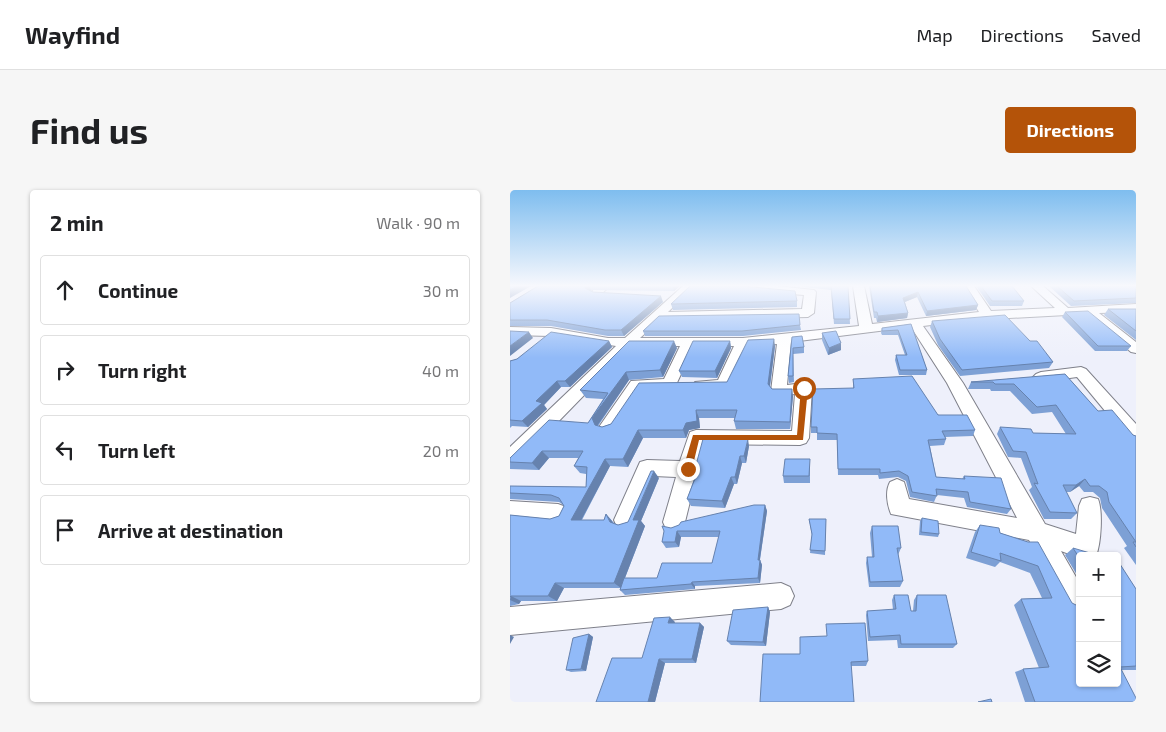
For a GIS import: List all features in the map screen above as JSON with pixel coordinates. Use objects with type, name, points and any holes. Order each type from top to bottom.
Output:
[{"type":"street","points":[[510,460],[628,342],[664,310]]},
{"type":"street","points":[[657,316],[808,313],[808,310]]},
{"type":"street","points":[[863,310],[866,328]]},
{"type":"street","points":[[984,310],[987,315]]},
{"type":"street","points":[[510,332],[551,332],[608,342],[743,342],[914,322],[1069,310]]},
{"type":"street","points":[[1094,310],[1136,348]]},
{"type":"street","points":[[914,322],[964,382],[1035,531],[1074,599]]},
{"type":"street","points":[[537,344],[551,332]]},
{"type":"street","points":[[674,522],[696,437],[800,438],[804,388],[778,391],[784,338]]},
{"type":"street","points":[[669,384],[689,342]]},
{"type":"street","points":[[608,427],[637,384],[723,385],[743,342]]},
{"type":"street","points":[[1029,378],[1081,372],[1136,436]]},
{"type":"street","points":[[625,520],[647,468],[688,469]]},
{"type":"street","points":[[897,488],[899,507],[1035,531],[1087,549],[1090,506]]},
{"type":"street","points":[[510,510],[558,514]]},
{"type":"street","points":[[510,621],[781,596]]},
{"type":"building","points":[[510,310],[645,310],[621,330],[605,330],[547,320],[510,320]]},
{"type":"building","points":[[833,310],[849,310],[850,319],[834,319]]},
{"type":"building","points":[[874,310],[907,310],[908,313],[878,316],[877,312],[874,312]]},
{"type":"building","points":[[1109,310],[1136,310],[1136,331]]},
{"type":"building","points":[[1088,311],[1131,346],[1098,346],[1065,312]]},
{"type":"building","points":[[799,314],[800,325],[742,331],[643,331],[659,316]]},
{"type":"building","points":[[1005,315],[1030,341],[1037,341],[1053,362],[962,370],[940,339],[932,321]]},
{"type":"building","points":[[911,324],[927,370],[900,370],[896,355],[907,355],[898,330],[882,331],[882,328]]},
{"type":"building","points":[[510,331],[529,332],[510,346]]},
{"type":"building","points":[[836,331],[841,343],[829,348],[822,333]]},
{"type":"building","points":[[551,332],[609,341],[565,381],[557,381],[536,401],[542,403],[522,421],[510,420],[510,361],[517,359]]},
{"type":"building","points":[[802,336],[804,347],[793,348],[793,376],[788,376],[792,337]]},
{"type":"building","points":[[774,339],[768,384],[772,389],[792,389],[790,422],[734,421],[737,410],[696,410],[697,421],[686,423],[683,430],[638,430],[623,459],[605,459],[571,520],[604,520],[606,514],[610,522],[618,525],[628,522],[651,471],[654,471],[633,520],[639,520],[614,583],[555,583],[548,596],[510,597],[510,515],[550,519],[559,516],[564,506],[559,498],[551,495],[510,493],[510,486],[586,487],[587,467],[574,466],[583,451],[542,451],[532,463],[510,462],[510,458],[549,420],[588,423],[608,393],[580,390],[629,341],[674,341],[660,370],[626,372],[592,418],[595,425],[602,427],[611,424],[639,383],[727,382],[748,340]]},
{"type":"building","points":[[693,341],[730,341],[715,371],[679,371]]},
{"type":"building","points":[[1065,374],[1098,411],[1112,410],[1133,435],[1136,436],[1136,542],[1109,502],[1107,492],[1099,486],[1090,486],[1085,479],[1076,485],[1063,485],[1077,513],[1050,512],[1034,483],[1038,484],[1026,452],[1013,451],[1000,427],[1031,429],[1033,433],[1076,434],[1056,405],[1037,407],[1014,384],[971,382]]},
{"type":"building","points":[[912,376],[938,415],[967,415],[975,430],[942,431],[946,439],[928,440],[936,477],[965,479],[964,476],[1001,478],[1011,509],[970,502],[968,492],[936,489],[937,496],[912,492],[908,476],[899,471],[880,473],[880,469],[838,469],[837,434],[817,433],[817,427],[811,427],[813,389],[854,388],[853,379]]},
{"type":"building","points":[[703,439],[748,439],[744,456],[740,456],[735,477],[731,477],[722,501],[687,499],[696,476],[693,476]]},
{"type":"building","points":[[785,459],[810,459],[809,476],[783,476]]},
{"type":"building","points":[[754,505],[765,505],[758,560],[760,560],[758,578],[692,582],[691,584],[620,590],[624,578],[657,578],[662,563],[712,563],[720,531],[677,531],[675,542],[662,542],[664,531],[662,526],[671,528],[679,525],[681,522]]},
{"type":"building","points":[[922,518],[938,521],[939,534],[921,532]]},
{"type":"building","points":[[809,519],[826,519],[825,551],[810,550],[812,534]]},
{"type":"building","points":[[980,525],[999,528],[1000,533],[1028,542],[1038,542],[1072,603],[1076,605],[1076,687],[1121,687],[1121,669],[1136,698],[1136,702],[1035,702],[1023,669],[1049,667],[1021,599],[1052,598],[1038,566],[1000,553],[1001,561],[971,552]]},
{"type":"building","points":[[872,526],[898,526],[901,548],[897,548],[903,581],[870,582],[867,557],[874,557]]},
{"type":"building","points":[[1073,548],[1087,552],[1076,552]]},
{"type":"building","points":[[1121,566],[1136,589],[1136,666],[1121,667]]},
{"type":"building","points":[[894,595],[908,595],[911,611],[916,611],[917,595],[946,595],[957,644],[901,644],[900,635],[870,637],[867,611],[896,609]]},
{"type":"building","points":[[768,607],[763,642],[727,641],[733,610]]},
{"type":"building","points":[[670,617],[668,623],[700,623],[692,659],[659,659],[648,702],[596,702],[612,658],[642,658],[654,618]]},
{"type":"building","points":[[865,623],[868,661],[851,662],[854,702],[760,702],[763,654],[800,654],[800,637],[827,636],[826,624]]},
{"type":"building","points":[[589,634],[581,669],[566,670],[573,638]]},
{"type":"building","points":[[991,699],[992,702],[978,702]]},
{"type":"route","points":[[688,469],[696,437],[800,438],[804,388]]}]
